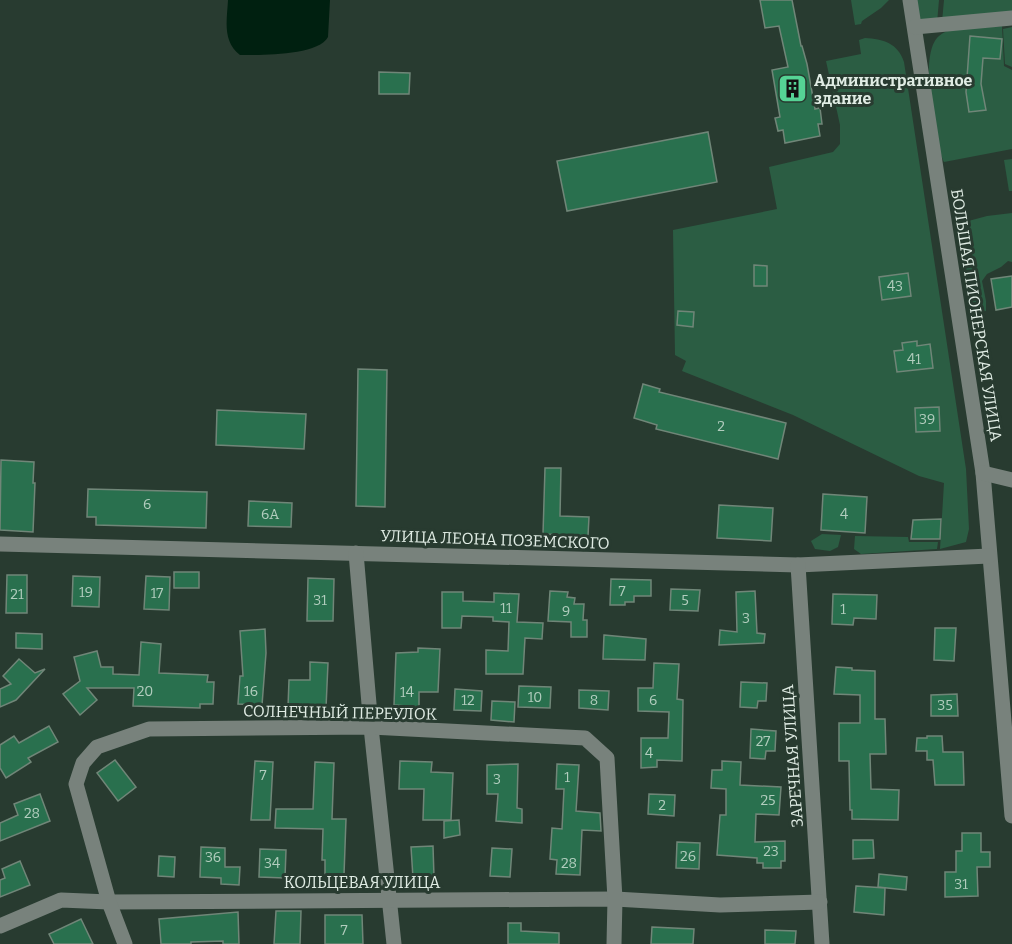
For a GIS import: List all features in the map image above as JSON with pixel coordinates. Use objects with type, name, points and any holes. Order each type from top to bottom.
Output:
[{"type":"street","name":"БОЛЬШАЯ ПИОНЕРСКАЯ УЛИЦА","points":[[910,0],[982,473],[1012,816]]},
{"type":"street","points":[[915,27],[1012,18]]},
{"type":"street","points":[[982,473],[1012,480]]},
{"type":"street","name":"УЛИЦА ЛЕОНА ПОЗЕМСКОГО","points":[[0,544],[798,565],[989,556]]},
{"type":"street","points":[[356,553],[370,727],[394,944]]},
{"type":"street","name":"ЗАРЕЧНАЯ УЛИЦА","points":[[798,565],[822,944]]},
{"type":"street","name":"СОЛНЕЧНЫЙ ПЕРЕУЛОК","points":[[109,902],[76,784],[83,763],[97,747],[149,729],[370,727],[585,738],[607,758],[615,900]]},
{"type":"street","name":"КОЛЬЦЕВАЯ УЛИЦА","points":[[0,926],[61,900],[109,902],[615,900],[720,905],[820,902]]},
{"type":"street","points":[[614,944],[615,900]]},
{"type":"street","points":[[109,902],[125,944]]},
{"type":"shaded area","points":[[228,0],[330,0],[328,37],[313,48],[301,51],[240,55],[228,37]]},
{"type":"shaded area","points":[[851,0],[889,0],[861,24],[855,25]]},
{"type":"shaded area","points":[[914,0],[939,0],[937,23],[919,24]]},
{"type":"shaded area","points":[[944,0],[1012,0],[1012,15],[942,22]]},
{"type":"shaded area","points":[[1002,26],[1004,66],[1012,70],[1012,149],[944,162],[932,117],[930,97],[929,77],[933,45],[939,36],[952,29]]},
{"type":"shaded area","points":[[1012,27],[1012,67],[1005,64],[1003,29]]},
{"type":"shaded area","points":[[865,38],[894,46],[904,62],[966,469],[969,529],[966,542],[940,549],[944,483],[919,476],[793,415],[682,371],[686,361],[675,355],[673,230],[777,209],[769,167],[833,152],[840,144],[840,125],[826,61],[861,54],[859,40]]},
{"type":"shaded area","points":[[1012,159],[1012,191],[1009,191],[1004,160]]},
{"type":"shaded area","points":[[1012,213],[1012,262],[1008,261],[987,274],[982,281],[986,311],[972,313],[959,237],[961,223],[987,216]]},
{"type":"shaded area","points":[[822,534],[841,535],[838,547],[830,551],[815,549],[811,541]]},
{"type":"shaded area","points":[[855,536],[908,537],[909,542],[938,542],[937,549],[861,554],[854,549]]},
{"type":"building","name":"Административное здание","points":[[760,0],[792,0],[815,109],[820,108],[822,124],[818,124],[820,136],[785,143],[783,130],[778,131],[775,118],[780,117],[772,70],[788,67],[779,26],[765,28]]},
{"type":"building","points":[[970,36],[1002,39],[1000,59],[983,58],[981,84],[986,110],[969,112],[966,92]]},
{"type":"building","points":[[379,72],[410,73],[409,94],[379,94]]},
{"type":"building","points":[[708,132],[717,182],[567,211],[557,161]]},
{"type":"building","points":[[754,265],[767,266],[767,286],[754,286]]},
{"type":"building","points":[[908,273],[911,296],[882,300],[879,277]]},
{"type":"building","points":[[1012,276],[1012,307],[996,310],[991,279]]},
{"type":"building","points":[[678,311],[694,312],[693,327],[677,325]]},
{"type":"building","points":[[917,341],[917,346],[930,344],[933,368],[897,372],[894,351],[903,350],[902,343]]},
{"type":"building","points":[[358,369],[387,370],[385,507],[356,506]]},
{"type":"building","points":[[643,384],[660,389],[659,392],[786,423],[778,459],[656,429],[657,425],[634,418]]},
{"type":"building","points":[[939,407],[940,431],[916,432],[915,408]]},
{"type":"building","points":[[217,410],[306,414],[304,449],[216,445]]},
{"type":"building","points":[[1,460],[34,462],[33,532],[0,530]]},
{"type":"building","points":[[545,468],[561,468],[560,516],[589,517],[588,536],[543,534]]},
{"type":"building","points":[[88,489],[207,492],[206,528],[96,525],[96,517],[87,517]]},
{"type":"building","points":[[823,494],[867,497],[865,533],[821,530]]},
{"type":"building","points":[[249,501],[292,503],[291,527],[248,526]]},
{"type":"building","points":[[719,505],[773,508],[771,541],[717,538]]},
{"type":"building","points":[[941,519],[940,539],[911,539],[913,520]]},
{"type":"building","points":[[174,572],[199,572],[199,588],[174,588]]},
{"type":"building","points":[[7,575],[27,575],[27,613],[6,613]]},
{"type":"building","points":[[73,576],[100,577],[99,607],[72,606]]},
{"type":"building","points":[[146,576],[170,577],[169,610],[144,609]]},
{"type":"building","points":[[308,578],[334,579],[333,621],[307,621]]},
{"type":"building","points":[[611,579],[651,580],[651,596],[634,596],[634,602],[625,602],[625,605],[610,605]]},
{"type":"building","points":[[671,589],[700,590],[698,611],[670,610]]},
{"type":"building","points":[[550,591],[568,592],[567,597],[575,598],[574,604],[584,604],[583,620],[587,620],[587,637],[571,637],[571,622],[548,621]]},
{"type":"building","points":[[755,591],[757,633],[765,634],[764,643],[719,645],[720,630],[737,632],[736,592]]},
{"type":"building","points":[[442,592],[463,592],[463,601],[494,602],[494,593],[519,594],[517,622],[543,623],[542,639],[525,638],[523,674],[486,674],[486,650],[508,651],[509,622],[493,621],[493,617],[462,616],[461,628],[442,628]]},
{"type":"building","points":[[833,594],[877,595],[876,619],[854,618],[853,625],[832,624]]},
{"type":"building","points":[[935,628],[956,628],[954,661],[934,660]]},
{"type":"building","points":[[265,629],[266,653],[262,705],[238,704],[240,676],[243,676],[240,631]]},
{"type":"building","points":[[16,633],[42,634],[42,649],[16,648]]},
{"type":"building","points":[[604,635],[646,639],[645,660],[603,659]]},
{"type":"building","points":[[141,642],[161,644],[159,673],[208,675],[207,682],[214,682],[213,704],[200,704],[200,708],[133,706],[134,688],[87,688],[97,700],[80,715],[63,694],[80,681],[74,657],[97,651],[101,667],[113,667],[113,674],[139,675]]},
{"type":"building","points":[[418,648],[440,649],[438,692],[419,692],[419,707],[394,705],[396,653],[418,652]]},
{"type":"building","points":[[19,659],[35,673],[45,669],[16,700],[0,707],[0,689],[11,684],[3,676]]},
{"type":"building","points":[[310,662],[328,663],[326,708],[288,707],[289,680],[310,680]]},
{"type":"building","points":[[654,663],[679,664],[677,699],[683,700],[682,761],[657,760],[657,767],[641,768],[641,738],[668,738],[669,712],[638,711],[638,688],[653,688]]},
{"type":"building","points":[[836,667],[875,671],[875,719],[885,719],[886,754],[870,754],[871,789],[899,790],[898,820],[852,819],[849,761],[839,761],[839,723],[860,723],[860,695],[834,694]]},
{"type":"building","points":[[741,682],[767,683],[766,701],[758,701],[757,708],[740,707]]},
{"type":"building","points":[[519,686],[551,687],[550,708],[518,707]]},
{"type":"building","points":[[455,689],[482,691],[481,711],[454,710]]},
{"type":"building","points":[[579,690],[609,691],[608,710],[579,708]]},
{"type":"building","points":[[957,694],[958,716],[931,716],[931,695]]},
{"type":"building","points":[[492,701],[515,702],[514,722],[491,720]]},
{"type":"building","points":[[49,726],[58,742],[28,758],[31,762],[6,778],[0,768],[0,745],[14,736],[19,743]]},
{"type":"building","points":[[751,729],[776,731],[775,751],[766,751],[765,759],[750,758]]},
{"type":"building","points":[[927,736],[942,736],[943,752],[963,752],[964,785],[935,785],[933,760],[927,760],[927,751],[916,751],[917,738],[927,738]]},
{"type":"building","points":[[115,760],[136,787],[118,801],[97,773]]},
{"type":"building","points":[[255,761],[273,762],[270,820],[251,820]]},
{"type":"building","points":[[400,761],[432,762],[431,772],[453,773],[451,820],[423,820],[424,789],[399,789]]},
{"type":"building","points":[[722,761],[741,762],[740,785],[781,787],[779,815],[756,814],[755,842],[785,841],[785,861],[781,861],[781,868],[763,868],[763,863],[757,863],[757,858],[717,855],[720,815],[726,815],[726,789],[711,788],[712,770],[722,770]]},
{"type":"building","points":[[315,762],[334,763],[332,819],[346,819],[344,875],[325,875],[325,860],[322,860],[323,829],[275,828],[276,809],[313,809]]},
{"type":"building","points":[[518,764],[517,808],[522,809],[522,823],[496,821],[498,794],[487,794],[487,765]]},
{"type":"building","points":[[557,764],[579,765],[576,811],[600,813],[601,831],[582,830],[580,875],[556,874],[557,860],[550,859],[552,828],[562,829],[564,789],[556,789]]},
{"type":"building","points":[[40,794],[50,821],[0,841],[0,823],[18,815],[14,804]]},
{"type":"building","points":[[649,794],[675,795],[674,816],[648,814]]},
{"type":"building","points":[[459,820],[460,835],[444,838],[444,821]]},
{"type":"building","points":[[962,833],[981,833],[981,852],[990,852],[990,867],[977,867],[978,896],[945,897],[945,872],[956,872],[956,851],[962,851]]},
{"type":"building","points":[[853,840],[873,840],[874,858],[853,859]]},
{"type":"building","points":[[677,842],[700,843],[699,869],[676,868]]},
{"type":"building","points":[[433,846],[434,877],[413,878],[411,847]]},
{"type":"building","points":[[201,847],[225,848],[225,867],[240,867],[239,885],[221,884],[221,878],[200,877]]},
{"type":"building","points":[[492,848],[512,849],[510,877],[490,876]]},
{"type":"building","points":[[260,849],[286,850],[285,878],[259,877]]},
{"type":"building","points":[[159,856],[175,857],[174,877],[158,876]]},
{"type":"building","points":[[20,861],[30,885],[0,897],[0,880],[5,878],[2,869]]},
{"type":"building","points":[[879,874],[907,877],[906,890],[878,887]]},
{"type":"building","points":[[856,886],[885,888],[884,915],[854,912]]},
{"type":"building","points":[[276,911],[301,911],[300,944],[274,944]]},
{"type":"building","points":[[238,912],[239,944],[223,944],[223,941],[161,944],[159,919]]},
{"type":"building","points":[[325,915],[362,915],[363,944],[325,944]]},
{"type":"building","points":[[81,919],[93,944],[54,944],[49,934]]},
{"type":"building","points":[[508,923],[521,923],[521,931],[559,933],[559,944],[508,944]]},
{"type":"building","points":[[652,927],[694,929],[693,944],[651,944]]},
{"type":"building","points":[[765,930],[796,931],[795,944],[765,944]]},
{"type":"place","name":"Административное здание","points":[[793,89]]}]
